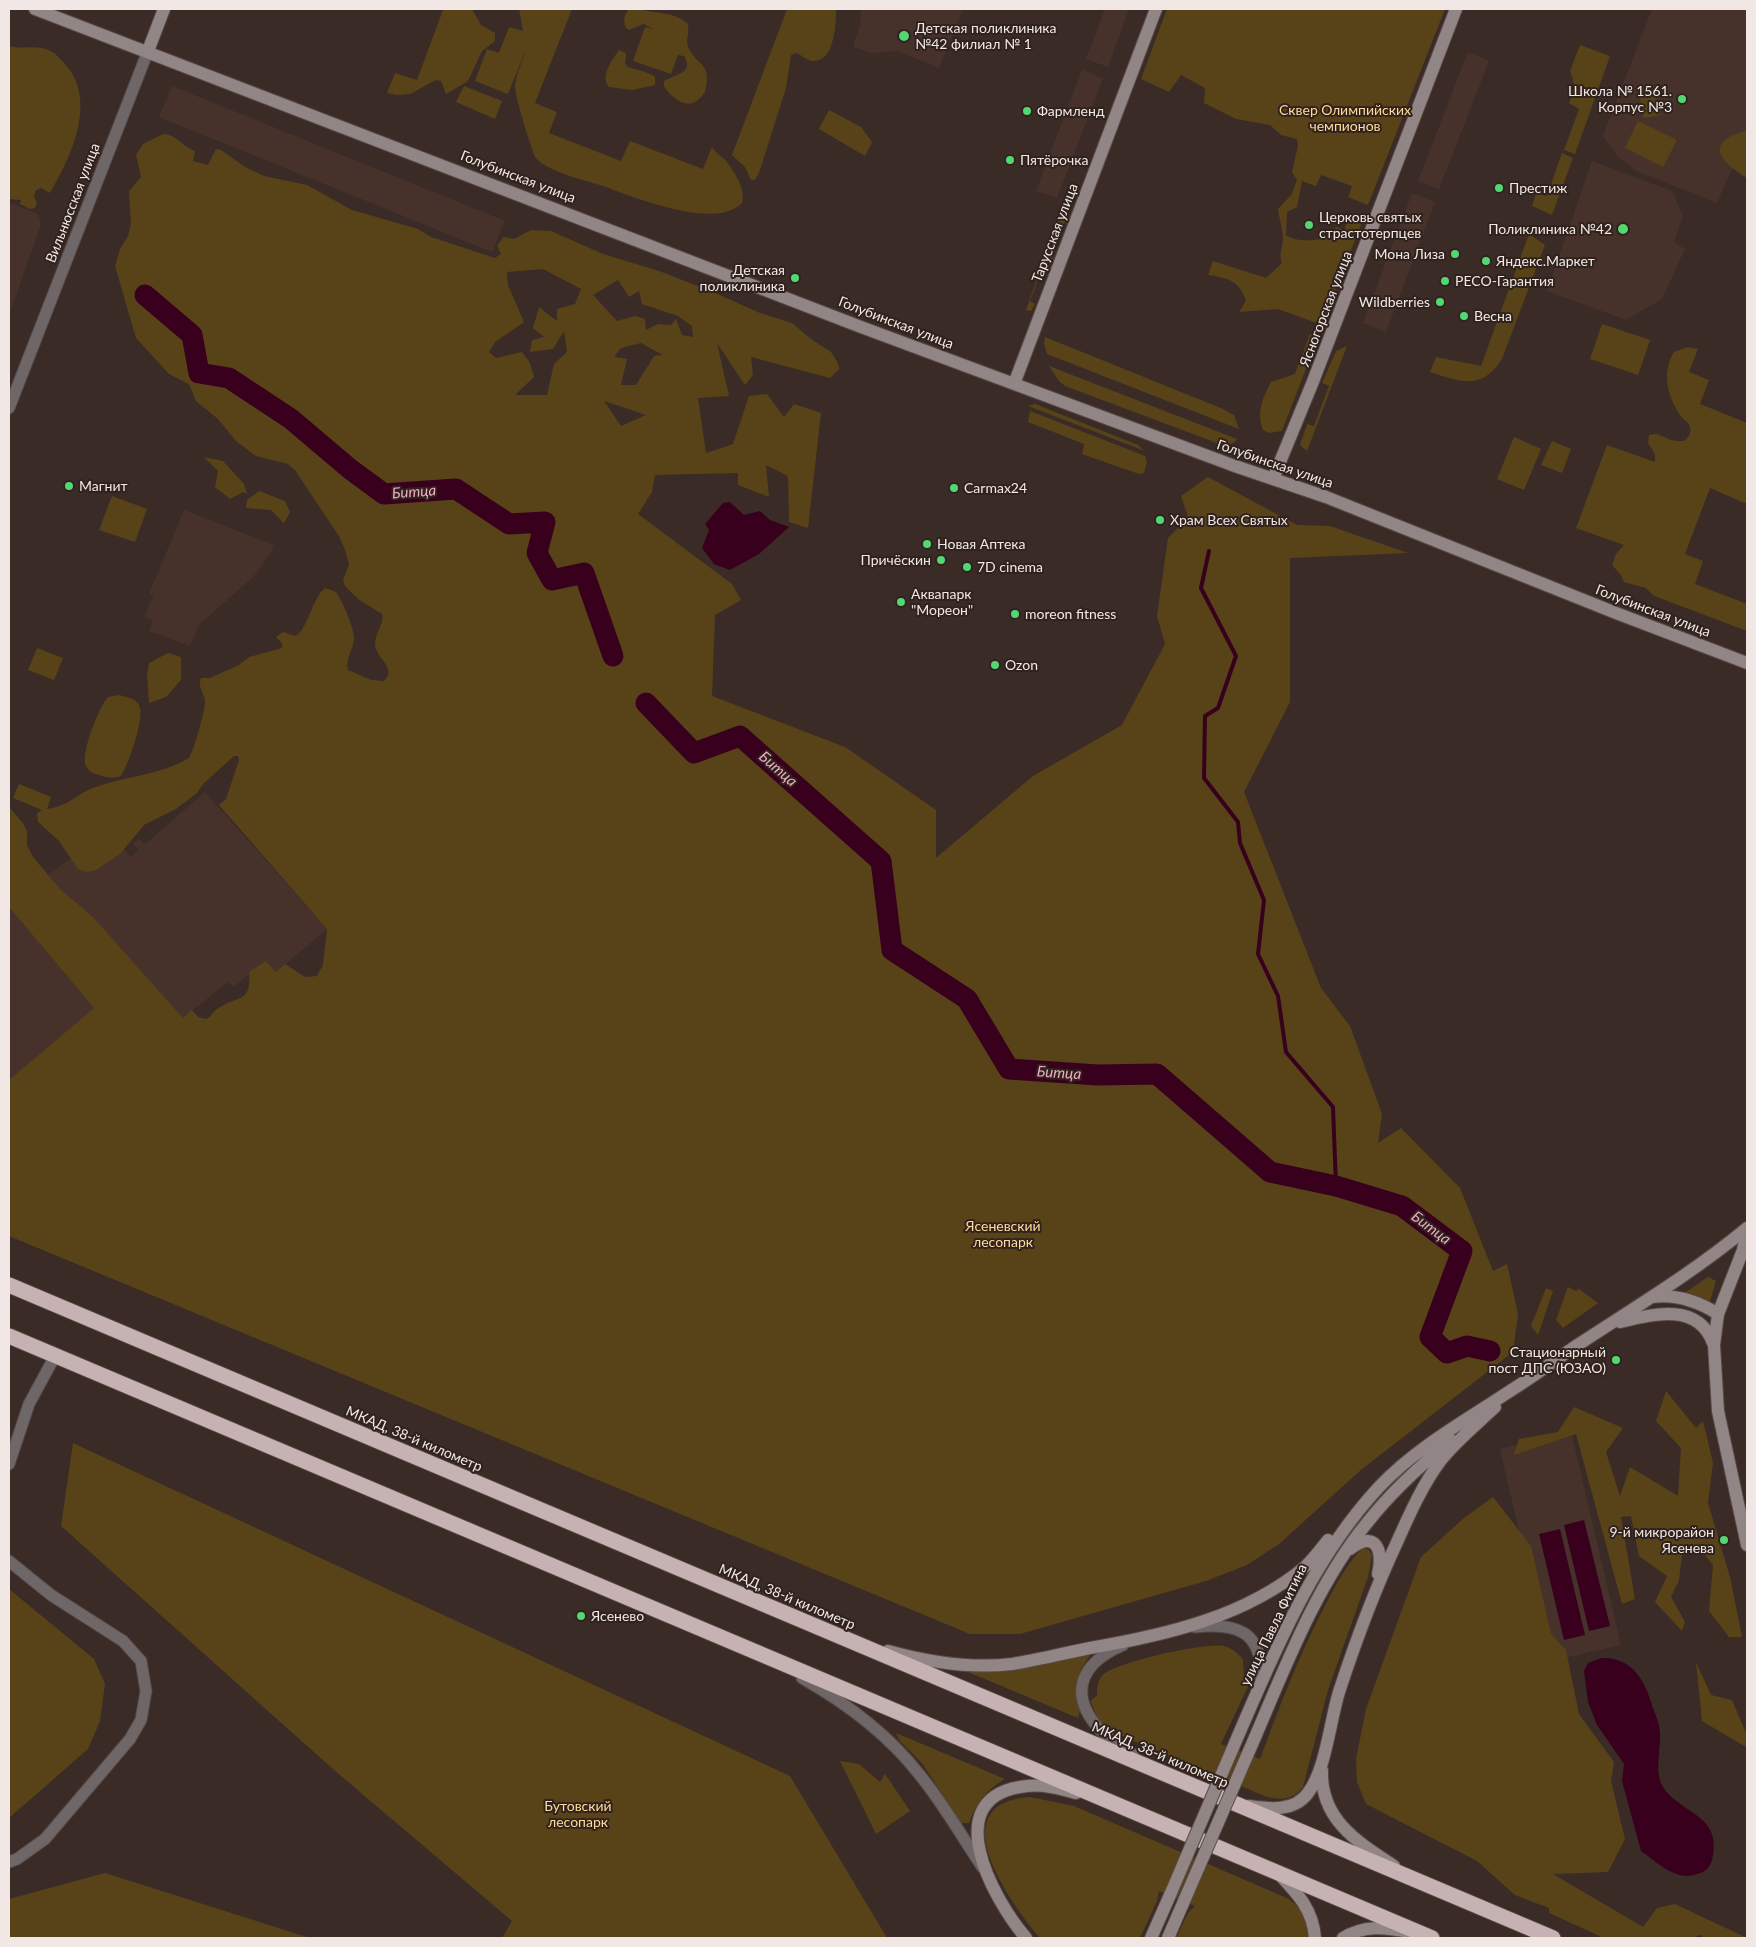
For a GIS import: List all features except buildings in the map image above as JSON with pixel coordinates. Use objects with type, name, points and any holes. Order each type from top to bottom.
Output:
[{"type":"highway","name":"МКАД, 38-й километр","points":[[9,1286],[1553,1938]]},
{"type":"highway","points":[[9,1336],[1432,1938]]},
{"type":"main road","name":"Голубинская улица","points":[[35,9],[1014,384],[1326,497],[1616,614],[1747,663]]},
{"type":"main road","name":"Вильнюсская улица","points":[[148,51],[164,9]]},
{"type":"main road","name":"Тарусская улица","points":[[1014,384],[1156,9]]},
{"type":"main road","name":"Ясногорская улица","points":[[1273,478],[1334,327],[1456,9]]},
{"type":"main road","name":"улица Павла Фитина","points":[[1151,1938],[1261,1684],[1312,1578],[1331,1546],[1366,1502],[1413,1457],[1450,1429],[1613,1324],[1726,1245],[1747,1228]]},
{"type":"main road","points":[[1747,1228],[1743,1250],[1718,1314],[1714,1345],[1718,1411],[1747,1545]]},
{"type":"main road","points":[[1651,1298],[1668,1295],[1707,1307],[1718,1314]]},
{"type":"main road","name":"улица Павла Фитина","points":[[1613,1324],[1665,1313],[1684,1315],[1701,1323],[1709,1331],[1714,1345]]},
{"type":"main road","name":"улица Павла Фитина","points":[[1168,1938],[1252,1742],[1303,1630],[1346,1552],[1366,1523],[1423,1463],[1511,1391]]},
{"type":"main road","points":[[1373,1594],[1418,1497],[1438,1466],[1511,1391]]},
{"type":"main road","points":[[839,1636],[907,1656],[971,1665],[1011,1664],[1132,1642],[1186,1628],[1240,1607],[1281,1584],[1307,1565],[1360,1504],[1366,1502]]},
{"type":"main road","points":[[1196,1788],[1250,1806],[1285,1808],[1298,1803],[1308,1793],[1317,1778],[1339,1693],[1373,1594],[1381,1562],[1379,1550],[1374,1543],[1366,1540],[1358,1542],[1346,1552]]},
{"type":"main road","points":[[1322,1761],[1324,1794],[1330,1812],[1340,1826],[1357,1841],[1417,1881]]},
{"type":"main road","points":[[1026,1938],[986,1873],[977,1841],[979,1818],[984,1807],[993,1797],[1007,1789],[1028,1785],[1052,1787],[1077,1793],[1135,1813]]},
{"type":"main road","points":[[1277,1873],[1304,1902],[1311,1916],[1315,1938]]},
{"type":"main road","points":[[1343,1938],[1365,1928],[1378,1928],[1432,1938]]},
{"type":"street","name":"Вильнюсская улица","points":[[9,408],[148,51]]},
{"type":"street","points":[[9,1464],[29,1404],[55,1356]]},
{"type":"street","points":[[9,1561],[52,1595],[123,1641],[141,1661],[146,1691],[141,1720],[130,1739],[45,1839],[18,1859],[9,1862]]},
{"type":"street","points":[[1186,1628],[1216,1625],[1232,1627],[1246,1633],[1260,1653],[1261,1684]]},
{"type":"street","points":[[1132,1642],[1108,1651],[1095,1660],[1087,1671],[1083,1684],[1086,1712],[1094,1726],[1109,1740],[1196,1788]]},
{"type":"street","points":[[762,1655],[833,1696],[863,1717],[892,1744],[919,1773],[986,1873]]},
{"type":"shaded area","name":"Детская поликлиника №42 филиал № 1","points":[[861,9],[963,9],[939,68],[897,51],[872,53],[853,47],[860,25]]},
{"type":"shaded area","points":[[1105,9],[1129,9],[1108,67],[1086,59]]},
{"type":"shaded area","name":"Школа № 1561. Корпус №3","points":[[1652,9],[1747,9],[1747,153],[1731,171],[1717,203],[1636,171],[1617,156],[1603,136]]},
{"type":"shaded area","points":[[1468,52],[1489,61],[1439,189],[1418,181]]},
{"type":"shaded area","points":[[1082,70],[1103,78],[1057,198],[1036,191]]},
{"type":"shaded area","points":[[172,86],[505,221],[492,252],[159,117]]},
{"type":"shaded area","name":"Поликлиника №42","points":[[1592,161],[1672,191],[1683,216],[1674,242],[1685,249],[1662,299],[1626,320],[1547,291]]},
{"type":"shaded area","points":[[1412,193],[1435,202],[1386,332],[1363,323]]},
{"type":"shaded area","points":[[9,202],[38,214],[41,224],[9,316]]},
{"type":"shaded area","points":[[730,502],[744,515],[760,511],[770,520],[789,527],[759,554],[730,570],[714,564],[702,548],[709,530],[705,524],[723,503]]},
{"type":"shaded area","points":[[184,510],[274,545],[270,554],[254,576],[199,625],[190,646],[149,631],[153,621],[144,616],[154,596],[149,594]]},
{"type":"shaded area","points":[[205,792],[327,929],[276,972],[266,961],[233,987],[228,982],[183,1018],[93,917],[60,889],[48,875],[74,856],[124,849],[131,857],[139,850],[133,844],[139,839],[145,844]]},
{"type":"shaded area","points":[[9,907],[94,1008],[9,1080]]},
{"type":"shaded area","points":[[1571,1431],[1621,1645],[1549,1661],[1500,1449]]},
{"type":"shaded area","points":[[1584,1520],[1610,1626],[1589,1631],[1564,1525]]},
{"type":"shaded area","points":[[1560,1529],[1585,1635],[1564,1640],[1539,1534]]},
{"type":"shaded area","points":[[1601,1658],[1612,1659],[1629,1666],[1636,1672],[1646,1689],[1659,1727],[1658,1771],[1661,1783],[1676,1801],[1704,1821],[1714,1841],[1711,1863],[1702,1872],[1687,1876],[1673,1873],[1641,1851],[1622,1781],[1624,1764],[1597,1725],[1588,1702],[1584,1671],[1588,1663]]},
{"type":"green space","points":[[440,9],[472,9],[481,25],[495,33],[495,41],[482,51],[468,81],[446,94],[441,81],[436,80],[410,94],[396,95],[387,93],[395,73],[417,80],[443,10]]},
{"type":"green space","points":[[519,9],[572,9],[535,103],[557,112],[549,133],[621,161],[630,141],[703,169],[712,147],[727,162],[736,176],[741,187],[742,203],[730,211],[714,214],[674,209],[653,204],[567,175],[549,167],[536,158],[515,91],[517,76],[526,49],[508,94],[475,81],[487,49],[499,53],[509,27],[523,31]]},
{"type":"green space","points":[[638,9],[676,16],[687,23],[688,46],[691,53],[705,69],[707,75],[705,92],[695,102],[689,104],[680,101],[672,96],[664,86],[664,81],[682,73],[687,67],[684,56],[678,55],[671,74],[633,61],[645,27],[653,29],[644,24],[629,30],[625,27],[624,18],[628,10]]},
{"type":"green space","points":[[787,9],[836,9],[835,32],[830,49],[820,60],[811,61],[796,53],[791,55],[786,88],[759,173],[755,180],[751,180],[745,167],[732,155]]},
{"type":"green space","name":"Сквер Олимпийских чемпионов","points":[[1167,9],[1445,9],[1368,205],[1348,197],[1352,186],[1321,175],[1316,186],[1302,181],[1297,207],[1287,212],[1286,235],[1302,240],[1315,240],[1331,236],[1336,227],[1344,230],[1349,217],[1352,219],[1355,213],[1364,217],[1322,325],[1278,309],[1239,312],[1246,301],[1240,288],[1232,281],[1208,275],[1213,261],[1266,278],[1282,263],[1280,257],[1283,234],[1278,209],[1292,194],[1297,180],[1292,172],[1298,146],[1297,139],[1281,135],[1270,125],[1236,119],[1204,103],[1205,88],[1181,75],[1169,92],[1141,79]]},
{"type":"green space","points":[[1580,45],[1610,56],[1575,154],[1564,150],[1579,109],[1569,103],[1574,87],[1570,71]]},
{"type":"green space","points":[[9,46],[40,48],[54,53],[75,78],[80,94],[78,128],[66,163],[50,193],[41,188],[36,190],[34,197],[37,203],[35,208],[30,209],[20,204],[21,200],[9,199]]},
{"type":"green space","points":[[619,50],[626,53],[625,62],[627,66],[655,77],[655,85],[632,90],[609,87],[606,73]]},
{"type":"green space","points":[[464,86],[502,101],[495,119],[456,102]]},
{"type":"green space","points":[[1654,86],[1660,115],[1644,118],[1638,89]]},
{"type":"green space","points":[[829,110],[861,127],[872,142],[865,156],[819,129]]},
{"type":"green space","points":[[1638,121],[1677,140],[1663,167],[1625,148]]},
{"type":"green space","points":[[1747,130],[1747,178],[1726,162],[1720,151],[1721,145],[1725,140]]},
{"type":"green space","name":"Ясеневский лесопарк","points":[[163,134],[172,136],[195,151],[193,161],[208,165],[216,149],[221,150],[245,167],[264,176],[307,185],[352,210],[418,229],[431,237],[495,258],[501,254],[497,246],[503,237],[514,239],[531,230],[551,231],[603,254],[659,271],[760,313],[792,323],[811,339],[831,352],[838,363],[839,369],[830,378],[751,357],[753,375],[745,385],[717,343],[729,396],[698,398],[706,453],[733,444],[749,396],[767,394],[784,417],[794,404],[821,413],[808,528],[789,522],[788,476],[766,465],[769,497],[738,485],[738,473],[655,475],[652,492],[638,514],[732,584],[741,600],[715,615],[712,696],[845,747],[936,810],[936,858],[1033,776],[1122,725],[1165,644],[1157,616],[1168,538],[1180,526],[1191,526],[1181,496],[1208,477],[1297,525],[1330,526],[1408,553],[1290,558],[1290,702],[1244,792],[1321,988],[1350,1026],[1382,1114],[1378,1143],[1401,1128],[1460,1188],[1493,1271],[1507,1264],[1518,1314],[1513,1352],[1362,1469],[1279,1544],[1247,1565],[1206,1581],[1020,1634],[970,1634],[9,1236],[9,1080],[94,1008],[9,907],[9,807],[23,823],[27,831],[27,845],[33,857],[60,889],[93,917],[183,1018],[192,1010],[198,1017],[206,1019],[217,1009],[242,997],[248,989],[249,972],[266,961],[276,972],[285,964],[305,977],[317,976],[323,965],[327,929],[219,805],[226,799],[239,760],[238,756],[234,756],[204,783],[197,793],[176,809],[144,825],[121,853],[96,870],[87,872],[78,869],[59,841],[38,822],[37,813],[42,810],[13,798],[19,784],[51,797],[47,809],[62,805],[83,793],[107,783],[155,772],[189,758],[205,706],[200,684],[201,678],[210,678],[239,665],[249,657],[282,648],[282,643],[276,637],[283,632],[295,636],[299,633],[320,593],[325,588],[336,592],[345,608],[354,634],[347,666],[348,670],[371,680],[384,681],[388,672],[375,644],[382,622],[382,614],[358,599],[345,586],[343,581],[349,564],[339,536],[295,470],[288,464],[256,456],[236,441],[218,419],[196,401],[189,384],[169,374],[136,338],[115,266],[120,249],[128,236],[131,223],[129,191],[141,177],[136,155],[143,144]],"holes":[[[543,269],[581,289],[575,304],[557,309],[557,321],[539,307],[533,328],[544,337],[532,340],[530,352],[553,349],[564,331],[567,352],[554,364],[547,395],[515,395],[534,377],[530,363],[522,352],[496,358],[489,352],[495,342],[524,322],[508,285],[507,272]],[[618,280],[629,297],[639,291],[642,304],[678,316],[692,326],[693,337],[682,335],[676,319],[671,325],[658,324],[646,330],[645,319],[635,316],[617,321],[593,295]],[[641,343],[663,355],[654,356],[636,385],[621,385],[627,359],[614,357],[621,348]],[[604,401],[646,415],[621,426]]]},
{"type":"green space","points":[[1562,153],[1573,158],[1552,215],[1532,206],[1536,194],[1547,196]]},
{"type":"green space","points":[[1060,215],[1065,221],[1052,259],[1045,261],[1030,301],[1035,304],[1031,311],[1026,310]]},
{"type":"green space","points":[[1529,234],[1545,245],[1502,359],[1486,376],[1478,380],[1461,381],[1430,372],[1436,357],[1481,366]]},
{"type":"green space","points":[[1602,324],[1650,340],[1638,375],[1590,359]]},
{"type":"green space","points":[[1310,334],[1319,335],[1282,431],[1269,433],[1263,430],[1260,417],[1261,405],[1265,394],[1271,382],[1295,374]]},
{"type":"green space","points":[[1045,337],[1223,409],[1234,415],[1239,429],[1047,354],[1044,343]]},
{"type":"green space","points":[[1347,346],[1307,451],[1300,445],[1307,424],[1314,426],[1329,386],[1322,383],[1336,351]]},
{"type":"green space","points":[[1688,347],[1698,349],[1689,372],[1709,380],[1700,404],[1747,423],[1747,504],[1710,488],[1685,554],[1703,561],[1695,584],[1747,604],[1747,631],[1654,596],[1646,588],[1624,582],[1621,575],[1612,565],[1616,554],[1624,545],[1576,528],[1607,445],[1655,462],[1655,454],[1648,443],[1649,435],[1657,434],[1676,441],[1684,441],[1689,435],[1689,425],[1680,415],[1669,392],[1667,376],[1670,360],[1674,352]]},
{"type":"green space","points":[[1049,366],[1237,439],[1225,446],[1065,386],[1059,381]]},
{"type":"green space","points":[[1035,404],[1138,445],[1145,451],[1028,406]]},
{"type":"green space","points":[[1030,411],[1145,456],[1147,462],[1144,473],[1139,474],[1082,454],[1084,444],[1028,422]]},
{"type":"green space","points":[[1514,437],[1541,449],[1524,490],[1497,479]]},
{"type":"green space","points":[[1552,441],[1571,449],[1562,473],[1541,465]]},
{"type":"green space","points":[[204,457],[223,461],[244,484],[247,494],[243,492],[230,499],[215,487],[218,471]]},
{"type":"green space","points":[[259,491],[285,501],[290,512],[284,523],[271,510],[246,508],[247,500]]},
{"type":"green space","points":[[112,496],[147,509],[135,542],[99,530]]},
{"type":"green space","points":[[37,648],[63,658],[54,680],[28,670]]},
{"type":"green space","points":[[168,653],[181,657],[181,680],[166,697],[149,703],[147,675],[149,663]]},
{"type":"green space","points":[[119,695],[130,698],[139,705],[141,711],[140,719],[132,752],[121,776],[107,777],[93,773],[87,768],[86,752],[91,731],[104,702],[108,697]]},
{"type":"green space","points":[[1708,1277],[1716,1281],[1710,1301],[1705,1303],[1680,1296]]},
{"type":"green space","points":[[1568,1287],[1576,1291],[1579,1289],[1598,1303],[1563,1328],[1556,1320]]},
{"type":"green space","points":[[1546,1288],[1553,1291],[1538,1335],[1531,1326]]},
{"type":"green space","points":[[1666,1391],[1696,1428],[1703,1421],[1713,1463],[1708,1503],[1730,1577],[1742,1637],[1729,1637],[1709,1611],[1713,1565],[1702,1551],[1682,1555],[1679,1580],[1671,1597],[1685,1622],[1682,1631],[1655,1602],[1667,1576],[1639,1556],[1631,1516],[1621,1517],[1635,1599],[1622,1604],[1576,1434],[1514,1455],[1519,1439],[1558,1432],[1574,1407],[1623,1428],[1606,1452],[1620,1496],[1630,1467],[1678,1496],[1681,1448],[1656,1421]]},
{"type":"green space","name":"Бутовский лесопарк","points":[[73,1443],[790,1776],[887,1938],[502,1938],[512,1921],[334,1770],[61,1526]]},
{"type":"green space","points":[[1493,1497],[1531,1546],[1551,1634],[1566,1650],[1579,1714],[1614,1762],[1611,1781],[1625,1839],[1608,1872],[1553,1874],[1643,1927],[1657,1908],[1675,1904],[1747,1938],[1706,1938],[1699,1935],[1693,1938],[1604,1938],[1549,1913],[1549,1908],[1515,1895],[1477,1861],[1366,1804],[1357,1782],[1356,1759],[1366,1709],[1421,1557],[1464,1518]]},
{"type":"green space","points":[[1363,1547],[1369,1550],[1372,1555],[1368,1577],[1328,1690],[1303,1787],[1291,1797],[1278,1799],[1267,1797],[1113,1732],[1096,1714],[1091,1700],[1097,1696],[1098,1684],[1102,1676],[1112,1669],[1181,1650],[1224,1646],[1232,1649],[1243,1659],[1244,1678],[1252,1678],[1221,1744],[1260,1759],[1289,1683],[1315,1626],[1341,1576]]},
{"type":"green space","points":[[9,1589],[94,1659],[105,1684],[100,1721],[88,1749],[9,1818]]},
{"type":"green space","points":[[1092,1653],[1085,1663],[1078,1680],[1076,1692],[1079,1711],[1078,1718],[968,1672],[1012,1671]]},
{"type":"green space","points":[[1696,1662],[1711,1695],[1732,1700],[1747,1732],[1747,1752],[1746,1747],[1702,1721]]},
{"type":"green space","points":[[896,1733],[1005,1779],[983,1797],[969,1823],[961,1823],[922,1763],[900,1741]]},
{"type":"green space","points":[[840,1761],[859,1764],[880,1782],[885,1774],[910,1811],[876,1834]]},
{"type":"green space","points":[[1030,1797],[1074,1806],[1289,1899],[1303,1916],[1307,1926],[1308,1938],[1176,1938],[1188,1913],[1195,1906],[1159,1891],[1157,1901],[1140,1938],[1040,1938],[1013,1902],[1000,1880],[990,1857],[985,1835],[989,1817],[1003,1803]]},
{"type":"green space","points":[[105,1873],[310,1938],[9,1938],[9,1899]]},
{"type":"waterway","name":"Битца","points":[[145,295],[192,335],[199,373],[229,378],[291,419],[350,469],[384,494],[456,489],[509,524],[545,522],[537,553],[552,580],[584,573],[613,656]]},
{"type":"waterway","points":[[1209,551],[1201,588],[1236,656],[1218,708],[1205,716],[1204,778],[1238,822],[1240,843],[1264,900],[1258,954],[1278,996],[1286,1052],[1333,1107],[1336,1186]]},
{"type":"waterway","name":"Битца","points":[[646,703],[694,753],[740,736],[881,861],[892,950],[967,999],[1009,1069],[1098,1075],[1157,1074],[1270,1172],[1336,1186],[1402,1206],[1462,1251],[1430,1337],[1447,1353],[1467,1346],[1490,1351]]},
{"type":"place","name":"Детская поликлиника №42 филиал № 1","points":[[904,36]]},
{"type":"place","name":"Школа № 1561. Корпус №3","points":[[1682,99]]},
{"type":"place","name":"Фармленд","points":[[1027,111]]},
{"type":"place","name":"Пятёрочка","points":[[1010,160]]},
{"type":"place","name":"Престиж","points":[[1499,188]]},
{"type":"place","name":"Церковь святых страстотерпцев","points":[[1309,225]]},
{"type":"place","name":"Поликлиника №42","points":[[1623,229]]},
{"type":"place","name":"Мона Лиза","points":[[1455,254]]},
{"type":"place","name":"Яндекс.Маркет","points":[[1486,261]]},
{"type":"place","name":"Детская поликлиника","points":[[795,278]]},
{"type":"place","name":"РЕСО-Гарантия","points":[[1445,281]]},
{"type":"place","name":"Wildberries","points":[[1440,302]]},
{"type":"place","name":"Весна","points":[[1464,316]]},
{"type":"place","name":"Магнит","points":[[69,486]]},
{"type":"place","name":"Carmax24","points":[[954,488]]},
{"type":"place","name":"Храм Всех Святых","points":[[1160,520]]},
{"type":"place","name":"Новая Аптека","points":[[927,544]]},
{"type":"place","name":"Причёскин","points":[[941,560]]},
{"type":"place","name":"7D cinema","points":[[967,567]]},
{"type":"place","name":"Аквапарк \"Мореон\"","points":[[901,602]]},
{"type":"place","name":"moreon fitness","points":[[1015,614]]},
{"type":"place","name":"Ozon","points":[[995,665]]},
{"type":"place","name":"Стационарный пост ДПС (ЮЗАО)","points":[[1616,1360]]},
{"type":"place","name":"9-й микрорайон Ясенева","points":[[1724,1540]]},
{"type":"place","name":"Ясенево","points":[[581,1616]]}]
